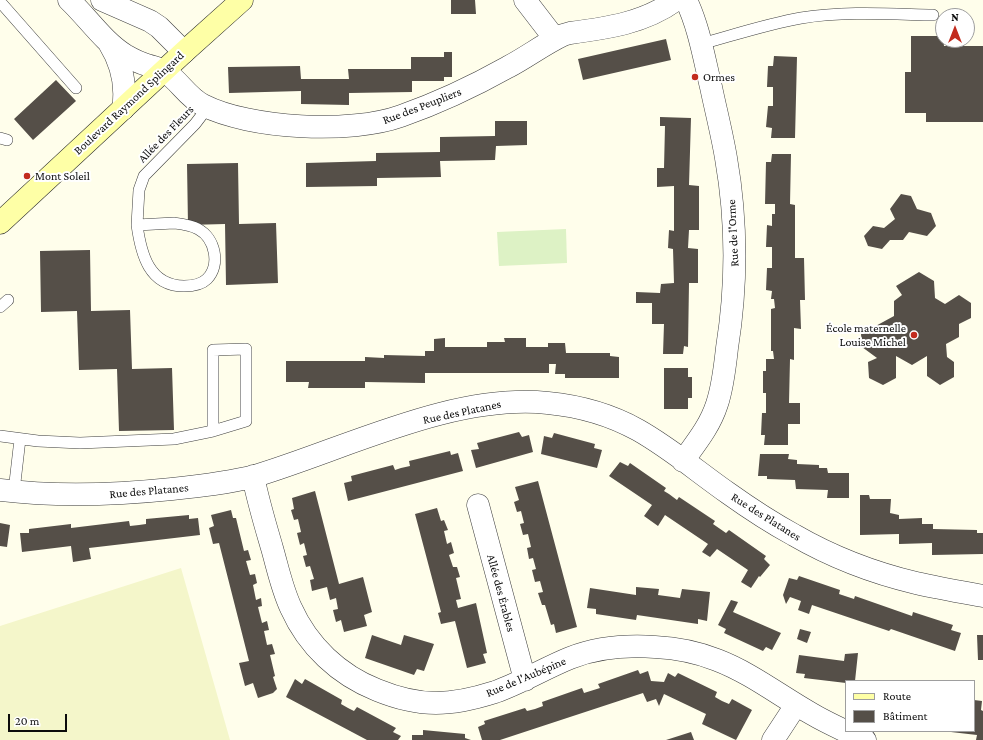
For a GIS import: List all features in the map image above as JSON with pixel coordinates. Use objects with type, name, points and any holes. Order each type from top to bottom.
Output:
[{"type":"main road","name":"Boulevard Raymond Splingard","points":[[0,224],[164,70],[242,0]]},
{"type":"street","points":[[69,0],[120,52],[132,59],[164,70]]},
{"type":"street","points":[[102,0],[150,21],[159,27],[184,52]]},
{"type":"street","points":[[525,0],[556,39]]},
{"type":"street","name":"Rue des Peupliers","points":[[164,70],[198,102],[208,107],[237,116],[286,125],[334,127],[368,125],[400,117],[448,97],[508,68],[556,39],[570,33],[631,22],[649,16],[676,0]]},
{"type":"street","name":"Rue de l'Orme","points":[[683,461],[709,424],[721,391],[732,315],[735,276],[733,210],[728,169],[701,44],[686,0]]},
{"type":"street","points":[[108,41],[123,73],[125,92],[123,109]]},
{"type":"street","name":"Rue des Platanes","points":[[7,490],[66,495],[130,493],[195,487],[253,476],[435,416],[482,406],[523,402],[546,403],[572,407],[614,419],[648,436],[728,494],[773,523],[824,550],[855,564],[930,586],[983,596]]},
{"type":"street","name":"Rue de l'Aubépine","points":[[253,476],[278,572],[291,608],[308,638],[322,654],[336,667],[357,681],[390,695],[416,702],[428,704],[450,703],[472,699],[511,686],[572,658],[596,650],[620,647],[656,647],[689,652],[719,660],[743,672],[828,723],[845,731]]},
{"type":"street","name":"Allée des Érables","points":[[478,505],[524,680]]},
{"type":"street","points":[[773,740],[796,704]]},
{"type":"street","name":"Rue de l'Aubépine","points":[[848,732],[865,740]]},
{"type":"lane","points":[[2,3],[76,88]]},
{"type":"lane","points":[[701,44],[776,24],[821,16],[864,14],[933,15]]},
{"type":"lane","name":"Allée des Fleurs","points":[[137,226],[174,223],[186,224],[198,228],[207,236],[214,248],[212,271],[207,279],[194,286],[183,286],[172,285],[161,279],[148,266],[144,258],[137,226],[139,190],[144,176],[195,124],[208,107]]},
{"type":"lane","points":[[0,436],[66,443],[174,439],[213,431],[246,421],[246,349],[213,350],[213,431]]},
{"type":"lane","points":[[7,490],[20,439]]},
{"type":"green space","points":[[566,229],[567,263],[499,266],[497,232]]},
{"type":"green space","points":[[181,568],[230,740],[0,740],[0,626]]},
{"type":"building","points":[[451,0],[475,0],[476,14],[451,14]]},
{"type":"building","points":[[911,36],[935,36],[935,48],[975,48],[975,46],[983,46],[983,122],[926,122],[926,113],[905,113],[905,72],[911,72]]},
{"type":"building","points":[[666,39],[671,60],[583,80],[578,59]]},
{"type":"building","points":[[444,52],[452,52],[452,77],[444,77],[444,81],[412,81],[412,92],[349,93],[349,105],[301,104],[301,91],[229,93],[228,67],[300,66],[301,79],[349,79],[348,69],[411,69],[411,57],[444,57]]},
{"type":"building","points":[[774,56],[797,57],[795,138],[771,138],[772,128],[766,127],[768,106],[773,106],[773,87],[767,87],[768,66],[773,66]]},
{"type":"building","points":[[56,80],[76,101],[33,140],[14,119]]},
{"type":"building","points":[[660,117],[691,118],[689,185],[699,186],[699,230],[689,230],[688,248],[698,249],[698,283],[689,283],[688,347],[684,346],[683,354],[663,354],[664,324],[652,324],[652,303],[636,303],[636,292],[660,293],[661,284],[674,283],[673,249],[668,248],[669,230],[674,231],[674,186],[657,187],[657,168],[664,168],[665,126],[660,126]]},
{"type":"building","points":[[495,121],[527,121],[527,145],[496,146],[495,160],[440,161],[441,177],[377,178],[377,186],[306,187],[306,163],[376,161],[376,153],[440,152],[440,137],[495,136]]},
{"type":"building","points":[[772,154],[791,154],[790,204],[795,205],[795,258],[804,258],[805,300],[800,300],[801,329],[794,328],[794,360],[790,359],[789,403],[800,403],[800,424],[788,424],[788,445],[764,445],[765,435],[761,435],[762,413],[766,413],[766,393],[763,393],[763,371],[766,371],[766,359],[774,359],[773,351],[771,351],[771,309],[775,308],[774,299],[771,299],[772,291],[766,290],[767,268],[772,268],[772,247],[766,247],[767,225],[772,226],[772,214],[775,214],[775,204],[765,204],[766,162],[771,162]]},
{"type":"building","points":[[238,163],[239,224],[276,223],[278,283],[226,285],[225,224],[188,225],[187,164]]},
{"type":"building","points":[[901,194],[911,196],[917,209],[931,213],[936,226],[927,236],[909,232],[903,240],[890,240],[882,249],[868,246],[864,236],[873,226],[884,228],[895,219],[890,209]]},
{"type":"building","points":[[90,250],[91,311],[130,310],[132,369],[172,368],[174,430],[119,431],[117,369],[79,370],[77,311],[41,312],[40,251]]},
{"type":"building","points":[[919,272],[934,281],[935,298],[945,304],[959,295],[971,303],[971,318],[959,324],[959,337],[946,344],[947,357],[954,362],[954,377],[940,385],[927,376],[927,356],[912,365],[896,356],[896,378],[883,385],[869,378],[868,362],[877,358],[862,347],[861,334],[894,316],[894,301],[902,295],[896,286]]},
{"type":"building","points":[[445,338],[445,347],[487,347],[487,342],[505,342],[504,338],[526,338],[526,347],[548,347],[548,343],[565,343],[566,353],[610,353],[610,356],[619,357],[619,378],[565,378],[565,374],[555,374],[556,364],[549,364],[549,373],[425,373],[425,383],[365,382],[365,388],[308,388],[309,382],[286,382],[286,361],[365,361],[365,357],[384,358],[384,355],[425,356],[425,351],[434,351],[434,339]]},
{"type":"building","points":[[664,368],[688,368],[688,377],[692,377],[692,398],[688,398],[688,409],[664,409]]},
{"type":"building","points":[[519,432],[522,437],[529,435],[533,452],[476,468],[471,450],[479,449],[477,443]]},
{"type":"building","points":[[554,433],[595,444],[594,448],[602,450],[597,468],[541,454],[544,436],[552,438]]},
{"type":"building","points":[[450,451],[451,455],[458,453],[463,471],[348,501],[344,483],[352,481],[351,476],[393,465],[395,470],[410,466],[409,461]]},
{"type":"building","points":[[760,454],[789,454],[788,459],[797,460],[797,464],[819,465],[819,468],[827,468],[828,473],[849,473],[849,498],[827,498],[828,490],[796,489],[795,480],[767,479],[767,476],[758,476]]},
{"type":"building","points":[[620,462],[628,466],[630,463],[666,488],[664,491],[677,500],[679,497],[715,521],[713,524],[726,533],[729,530],[766,556],[764,559],[770,565],[760,577],[759,576],[751,588],[741,582],[748,570],[717,549],[710,557],[702,552],[708,544],[665,515],[658,526],[644,516],[652,505],[609,476]]},
{"type":"building","points":[[538,481],[577,627],[556,633],[554,624],[551,625],[545,605],[542,605],[538,593],[543,592],[540,581],[535,582],[532,570],[536,569],[533,558],[529,559],[527,548],[531,547],[528,534],[523,535],[520,524],[524,523],[521,511],[517,512],[514,502],[519,500],[515,487]]},
{"type":"building","points":[[315,491],[339,584],[363,577],[372,612],[364,615],[367,626],[344,632],[341,620],[336,622],[333,610],[338,609],[336,598],[330,600],[327,587],[312,591],[310,580],[314,579],[310,566],[306,567],[303,556],[307,555],[304,543],[300,545],[297,533],[301,532],[298,519],[294,520],[291,510],[294,509],[292,498]]},
{"type":"building","points":[[860,495],[869,495],[870,499],[891,499],[890,513],[899,515],[899,519],[922,518],[922,524],[933,524],[933,529],[977,530],[977,533],[983,533],[983,554],[932,555],[932,543],[899,544],[899,534],[860,535]]},
{"type":"building","points":[[437,508],[441,521],[444,520],[448,530],[444,531],[447,544],[451,542],[454,553],[449,555],[453,567],[457,567],[460,577],[456,578],[461,599],[456,600],[458,608],[476,603],[487,653],[483,654],[486,663],[467,668],[455,621],[441,624],[438,613],[441,612],[415,514]]},
{"type":"building","points":[[231,510],[233,518],[236,518],[244,551],[248,550],[251,560],[246,561],[250,575],[255,574],[257,583],[253,585],[256,600],[261,598],[262,606],[258,607],[262,623],[267,621],[269,630],[264,631],[267,645],[272,644],[275,654],[270,655],[275,676],[273,677],[277,689],[273,693],[258,698],[253,683],[245,686],[239,663],[249,661],[219,543],[213,544],[209,528],[214,526],[211,515]]},
{"type":"building","points":[[189,515],[189,519],[198,518],[200,535],[89,548],[91,559],[73,562],[71,546],[22,552],[20,533],[29,533],[29,529],[71,524],[71,528],[129,521],[130,526],[146,524],[146,519]]},
{"type":"building","points":[[0,523],[10,525],[7,547],[0,546]]},
{"type":"building","points":[[799,576],[840,590],[839,594],[854,599],[855,596],[912,616],[913,612],[953,625],[951,630],[961,633],[955,651],[891,629],[889,631],[812,605],[809,614],[798,610],[801,601],[790,597],[786,604],[783,595],[789,578],[797,580]]},
{"type":"building","points":[[636,587],[659,589],[658,595],[680,598],[682,589],[710,592],[707,621],[698,619],[698,624],[637,615],[636,620],[596,614],[596,609],[587,608],[590,588],[636,595]]},
{"type":"building","points":[[731,600],[738,602],[733,612],[781,633],[772,650],[766,647],[763,651],[724,633],[726,629],[718,625]]},
{"type":"building","points":[[800,629],[811,632],[807,643],[797,639]]},
{"type":"building","points":[[372,635],[401,645],[404,635],[434,644],[424,671],[417,669],[414,675],[365,658]]},
{"type":"building","points":[[977,635],[983,635],[983,660],[978,660]]},
{"type":"building","points":[[858,653],[855,680],[845,680],[845,683],[804,678],[805,674],[796,673],[799,655],[844,661],[845,654]]},
{"type":"building","points":[[638,670],[640,674],[648,671],[651,681],[664,682],[668,673],[675,677],[678,673],[717,692],[715,697],[722,701],[729,704],[732,699],[752,710],[736,740],[702,724],[706,714],[664,694],[659,706],[656,699],[647,702],[643,693],[500,740],[482,740],[478,727],[485,724],[484,721],[525,708],[527,711],[535,709],[543,706],[542,702],[582,688],[584,693],[600,688],[598,684]]},
{"type":"building","points":[[295,679],[302,684],[305,679],[342,700],[341,704],[348,708],[354,711],[357,707],[396,728],[393,732],[401,736],[398,740],[367,740],[286,697]]},
{"type":"building","points":[[975,700],[982,701],[981,710],[983,711],[983,740],[976,740],[977,735],[951,732],[975,732]]},
{"type":"building","points":[[423,730],[465,734],[465,738],[471,740],[412,740],[412,735],[423,735]]},
{"type":"building","points":[[691,732],[694,740],[666,740]]},
{"type":"place","name":"Ormes","points":[[695,77]]},
{"type":"place","name":"Mont Soleil","points":[[27,176]]},
{"type":"place","name":"École maternelle Louise Michel","points":[[914,335]]}]
